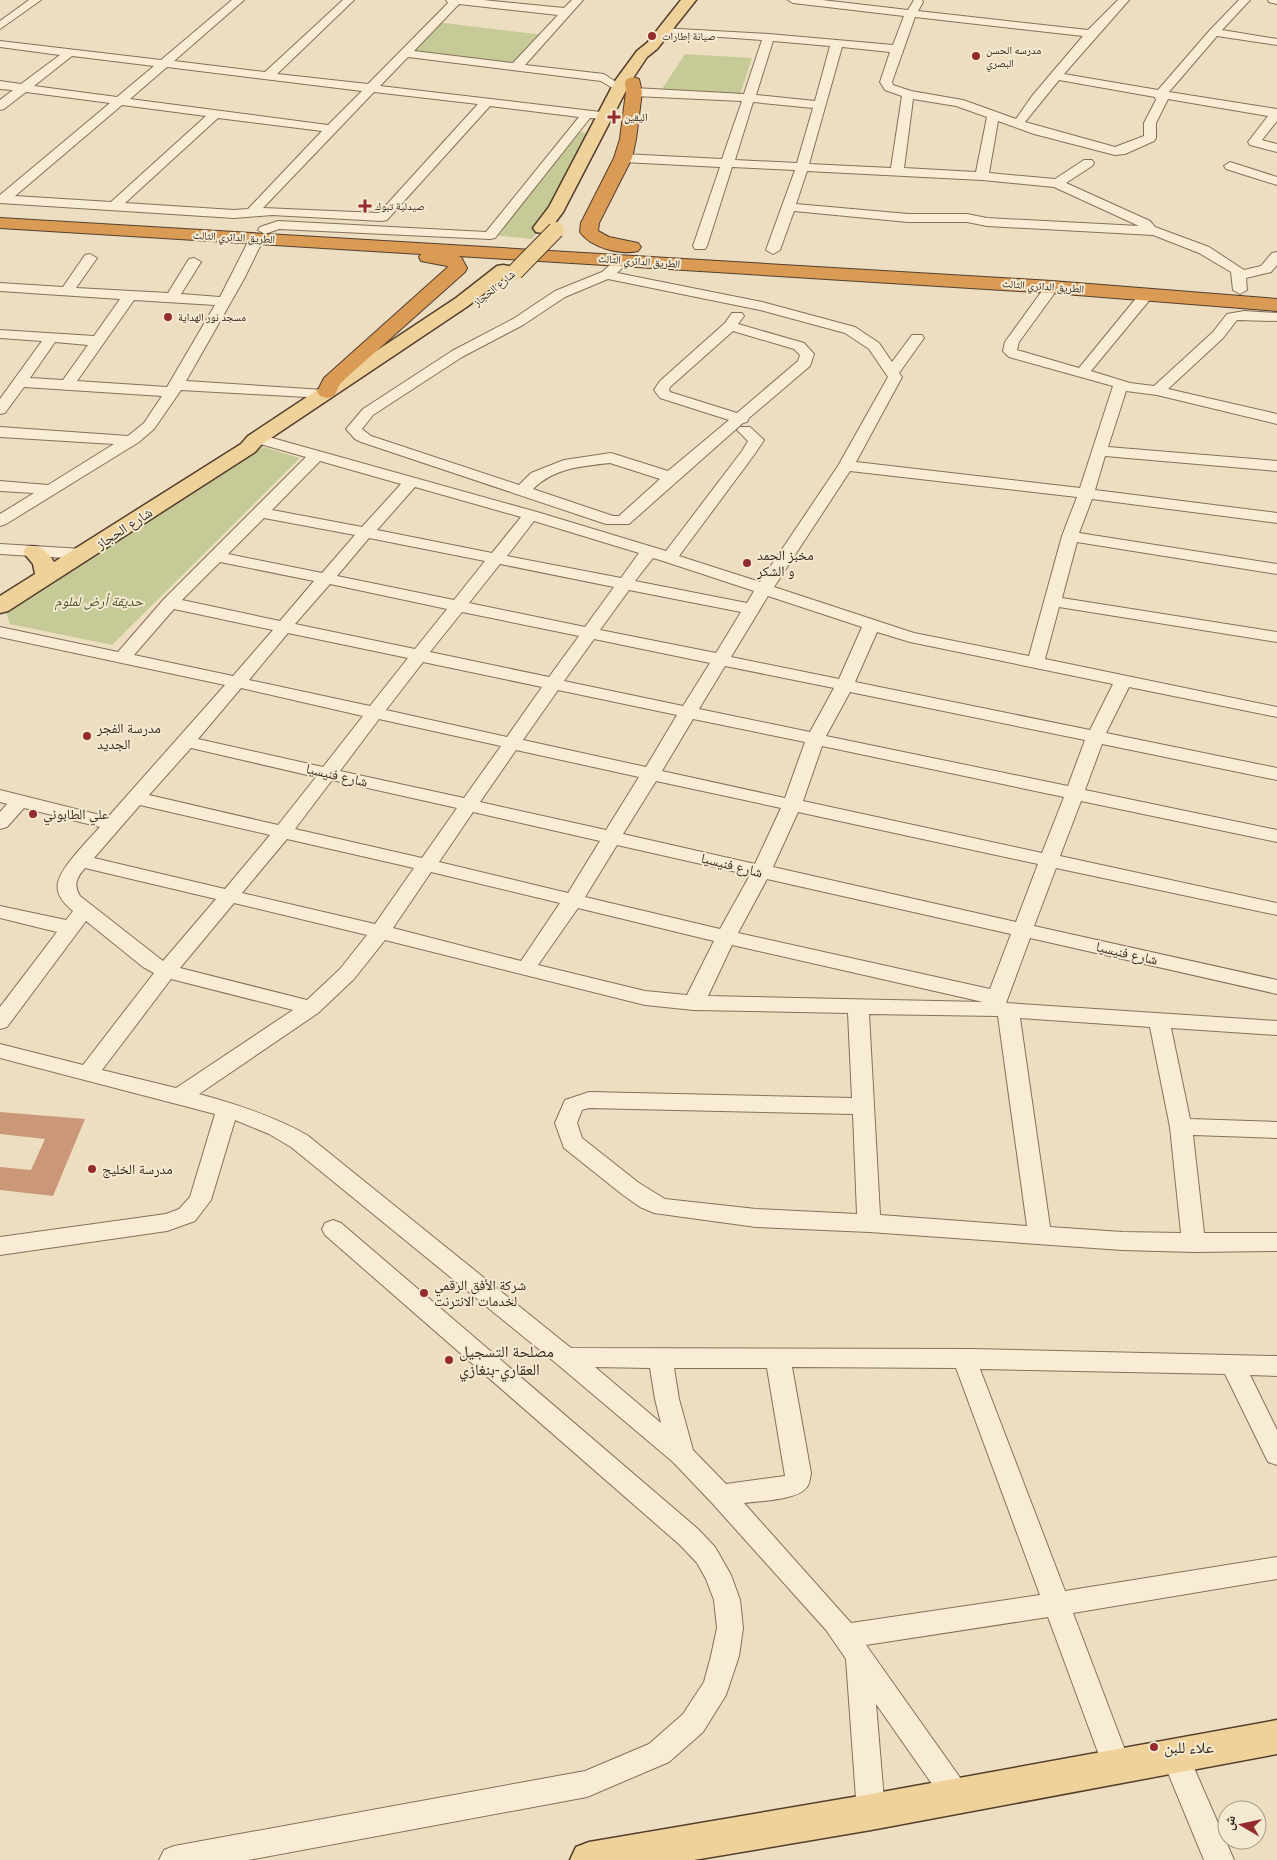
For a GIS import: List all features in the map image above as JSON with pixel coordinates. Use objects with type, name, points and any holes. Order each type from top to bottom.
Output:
[{"type":"highway","points":[[629,87],[628,139],[623,158],[590,224],[589,232],[595,239],[608,243],[680,254]]},
{"type":"highway","name":"الطريق الدائري الثالث","points":[[1,204],[263,236],[1052,287],[1277,305]]},
{"type":"highway","name":"الطريق الدائري الثالث","points":[[0,223],[1240,282],[1277,294]]},
{"type":"highway","points":[[263,236],[342,251],[447,258],[457,264],[458,268],[454,274],[339,374],[331,382],[325,393]]},
{"type":"main road","name":"شارع الحجاز","points":[[0,606],[474,305],[574,203],[609,126],[629,87],[652,51],[652,46],[689,0]]},
{"type":"main road","name":"شارع الحجاز","points":[[549,229],[599,124],[629,87]]},
{"type":"main road","name":"شارع الحجاز","points":[[256,444],[255,440],[509,271]]},
{"type":"main road","points":[[34,552],[44,563],[46,578]]},
{"type":"main road","points":[[589,1860],[871,1812],[1277,1737]]},
{"type":"street","points":[[0,26],[36,0]]},
{"type":"street","points":[[1,204],[239,0]]},
{"type":"street","points":[[267,77],[349,0]]},
{"type":"street","points":[[451,0],[566,12]]},
{"type":"street","points":[[253,211],[456,0]]},
{"type":"street","points":[[517,66],[578,0]]},
{"type":"street","points":[[799,0],[1091,34]]},
{"type":"street","points":[[920,0],[911,13],[886,82],[889,87],[908,94],[955,102],[1038,131],[1120,151],[1150,138],[1150,125],[1164,97],[1245,0]]},
{"type":"street","points":[[1018,124],[1036,99],[1121,0]]},
{"type":"street","points":[[1273,0],[1277,1]]},
{"type":"street","points":[[665,30],[898,49]]},
{"type":"street","points":[[1218,31],[1277,42]]},
{"type":"street","points":[[700,246],[769,37]]},
{"type":"street","points":[[0,44],[605,116]]},
{"type":"street","points":[[772,250],[801,166],[837,44]]},
{"type":"street","points":[[0,106],[69,53]]},
{"type":"street","points":[[406,53],[604,78],[629,87],[820,105]]},
{"type":"street","points":[[1057,76],[1164,97],[1277,113]]},
{"type":"street","points":[[0,85],[332,129]]},
{"type":"street","points":[[897,172],[908,94]]},
{"type":"street","points":[[1,204],[114,206],[234,214],[253,211],[282,211],[382,217],[488,101]]},
{"type":"street","points":[[114,206],[216,113]]},
{"type":"street","points":[[1277,113],[1254,142],[1277,148]]},
{"type":"street","points":[[0,522],[130,441],[149,426],[174,389],[263,236],[278,225],[490,235],[588,114]]},
{"type":"street","points":[[982,176],[993,115]]},
{"type":"street","points":[[623,158],[982,176],[1057,183],[1148,227],[1204,250],[1236,269],[1240,282],[1266,269],[1277,256]]},
{"type":"street","points":[[1057,183],[1088,163]]},
{"type":"street","points":[[1230,166],[1277,180]]},
{"type":"street","points":[[788,207],[908,218],[967,218],[987,222],[1130,230],[1148,227]]},
{"type":"street","points":[[67,291],[90,258]]},
{"type":"street","points":[[623,260],[608,276],[560,294],[518,322],[457,354],[368,412],[354,428],[356,432],[366,439],[619,522],[671,477],[744,425],[792,394]]},
{"type":"street","points":[[172,298],[194,262]]},
{"type":"street","points":[[526,968],[574,900],[764,589],[846,466],[894,380],[893,371],[874,346],[850,330],[747,302],[608,276]]},
{"type":"street","points":[[0,287],[224,301]]},
{"type":"street","points":[[1052,287],[1012,342],[1010,351],[1014,354],[1124,385],[1277,418]]},
{"type":"street","points":[[1082,373],[1147,294]]},
{"type":"street","points":[[67,385],[130,295]]},
{"type":"street","points":[[1222,300],[1232,317]]},
{"type":"street","points":[[669,558],[756,440],[744,425],[665,395],[661,390],[665,384],[730,326],[747,302]]},
{"type":"street","points":[[1157,391],[1218,335],[1232,317],[1244,315],[1277,317]]},
{"type":"street","points":[[613,540],[744,425],[805,363],[807,354],[799,346],[730,326]]},
{"type":"street","points":[[0,334],[98,341]]},
{"type":"street","points":[[0,410],[52,337]]},
{"type":"street","points":[[893,371],[917,338]]},
{"type":"street","points":[[20,382],[325,393]]},
{"type":"street","points":[[1036,662],[1070,536],[1086,493],[1120,386],[1124,385]]},
{"type":"street","points":[[0,432],[130,441]]},
{"type":"street","points":[[256,444],[353,466],[531,515],[649,551],[910,637],[1277,712]]},
{"type":"street","points":[[353,466],[381,444]]},
{"type":"street","points":[[1100,450],[1277,466]]},
{"type":"street","points":[[122,658],[170,603],[316,457]]},
{"type":"street","points":[[522,491],[538,476],[569,463],[611,458],[671,477]]},
{"type":"street","points":[[846,466],[1086,493],[1277,518]]},
{"type":"street","points":[[311,1008],[166,971],[150,962],[84,910],[67,893],[66,885],[68,876],[134,798],[187,742],[324,579],[411,482]]},
{"type":"street","points":[[0,486],[51,490]]},
{"type":"street","points":[[260,512],[752,609]]},
{"type":"street","points":[[88,1072],[166,971],[283,832],[419,655],[531,515]]},
{"type":"street","points":[[1070,536],[1277,569]]},
{"type":"street","points":[[0,549],[83,554]]},
{"type":"street","points":[[180,1096],[311,1008],[327,995],[348,972],[381,932],[512,742],[649,551]]},
{"type":"street","points":[[216,556],[1277,774]]},
{"type":"street","points":[[1051,601],[1277,637]]},
{"type":"street","points":[[170,603],[1277,836]]},
{"type":"street","points":[[694,1003],[726,937],[761,872],[792,805],[816,738],[845,685],[871,625]]},
{"type":"street","points":[[0,632],[376,712],[792,805],[1277,909]]},
{"type":"street","points":[[1040,1235],[999,1005],[1022,929],[1074,792],[1096,736],[1124,680]]},
{"type":"street","name":"شارع فنيسيا","points":[[187,742],[1277,987]]},
{"type":"street","points":[[0,796],[112,824]]},
{"type":"street","points":[[134,798],[574,900],[999,1005]]},
{"type":"street","points":[[0,823],[20,801]]},
{"type":"street","points":[[81,861],[381,932],[645,998],[694,1003],[999,1005],[1277,1028]]},
{"type":"street","points":[[0,1022],[84,910]]},
{"type":"street","points":[[0,912],[70,928]]},
{"type":"street","points":[[858,1005],[869,1223]]},
{"type":"street","points":[[1159,1019],[1181,1127],[1194,1243]]},
{"type":"street","points":[[0,1051],[227,1109],[277,1128],[299,1141],[566,1357],[682,1455],[721,1495],[835,1622],[956,1795]]},
{"type":"street","points":[[863,1106],[589,1100],[573,1105],[566,1123],[572,1142],[631,1189],[648,1201],[662,1207],[756,1218],[869,1223],[1122,1241],[1194,1243],[1277,1242]]},
{"type":"street","points":[[0,1246],[167,1222],[187,1215],[200,1200],[227,1109]]},
{"type":"street","points":[[1181,1127],[1277,1130]]},
{"type":"street","points":[[174,1860],[587,1784],[659,1753],[693,1723],[716,1686],[726,1656],[730,1628],[728,1600],[718,1575],[706,1555],[690,1537],[333,1229]]},
{"type":"street","points":[[566,1357],[661,1360],[965,1360],[1277,1366]]},
{"type":"street","points":[[721,1495],[791,1486],[797,1481],[798,1473],[778,1359]]},
{"type":"street","points":[[661,1360],[667,1399],[682,1455]]},
{"type":"street","points":[[965,1360],[1058,1604],[1117,1766]]},
{"type":"street","points":[[1233,1365],[1277,1454]]},
{"type":"street","points":[[852,1646],[1058,1604],[1277,1568]]},
{"type":"street","points":[[852,1646],[871,1812]]},
{"type":"street","points":[[1175,1756],[1219,1860]]},
{"type":"green space","points":[[436,22],[544,35],[517,66],[406,53]]},
{"type":"green space","points":[[685,54],[752,58],[740,95],[662,89]]},
{"type":"green space","points":[[574,131],[593,134],[541,227],[532,239],[491,235]]},
{"type":"green space","name":"حديقة أرض لملوم","points":[[263,447],[300,458],[112,645],[10,624],[6,612]]},
{"type":"building","name":"مدرسة الخليج","points":[[0,1112],[85,1119],[53,1196],[0,1190],[0,1167],[31,1170],[45,1139],[0,1134]]},
{"type":"place","name":"صيانة إطارات","points":[[652,36]]},
{"type":"place","name":"مدرسه الحسن البصري","points":[[976,56]]},
{"type":"place","name":"اليقين","points":[[614,117]]},
{"type":"place","name":"صيدلية تبوك","points":[[365,206]]},
{"type":"place","name":"مسجد نور الهداية","points":[[168,317]]},
{"type":"place","name":"مخبز الحمد و الشكر","points":[[747,563]]},
{"type":"place","name":"مدرسة الفجر الجديد","points":[[87,736]]},
{"type":"place","name":"علي الطابوني","points":[[33,814]]},
{"type":"place","name":"مدرسة الخليج","points":[[92,1169]]},
{"type":"place","name":"شركة الأفق الرقمي لخدمات الانترنت","points":[[424,1293]]},
{"type":"place","name":"مصلحة التسجيل العقاري-بنغازي","points":[[449,1360]]},
{"type":"place","name":"علاء للبن","points":[[1154,1747]]}]
